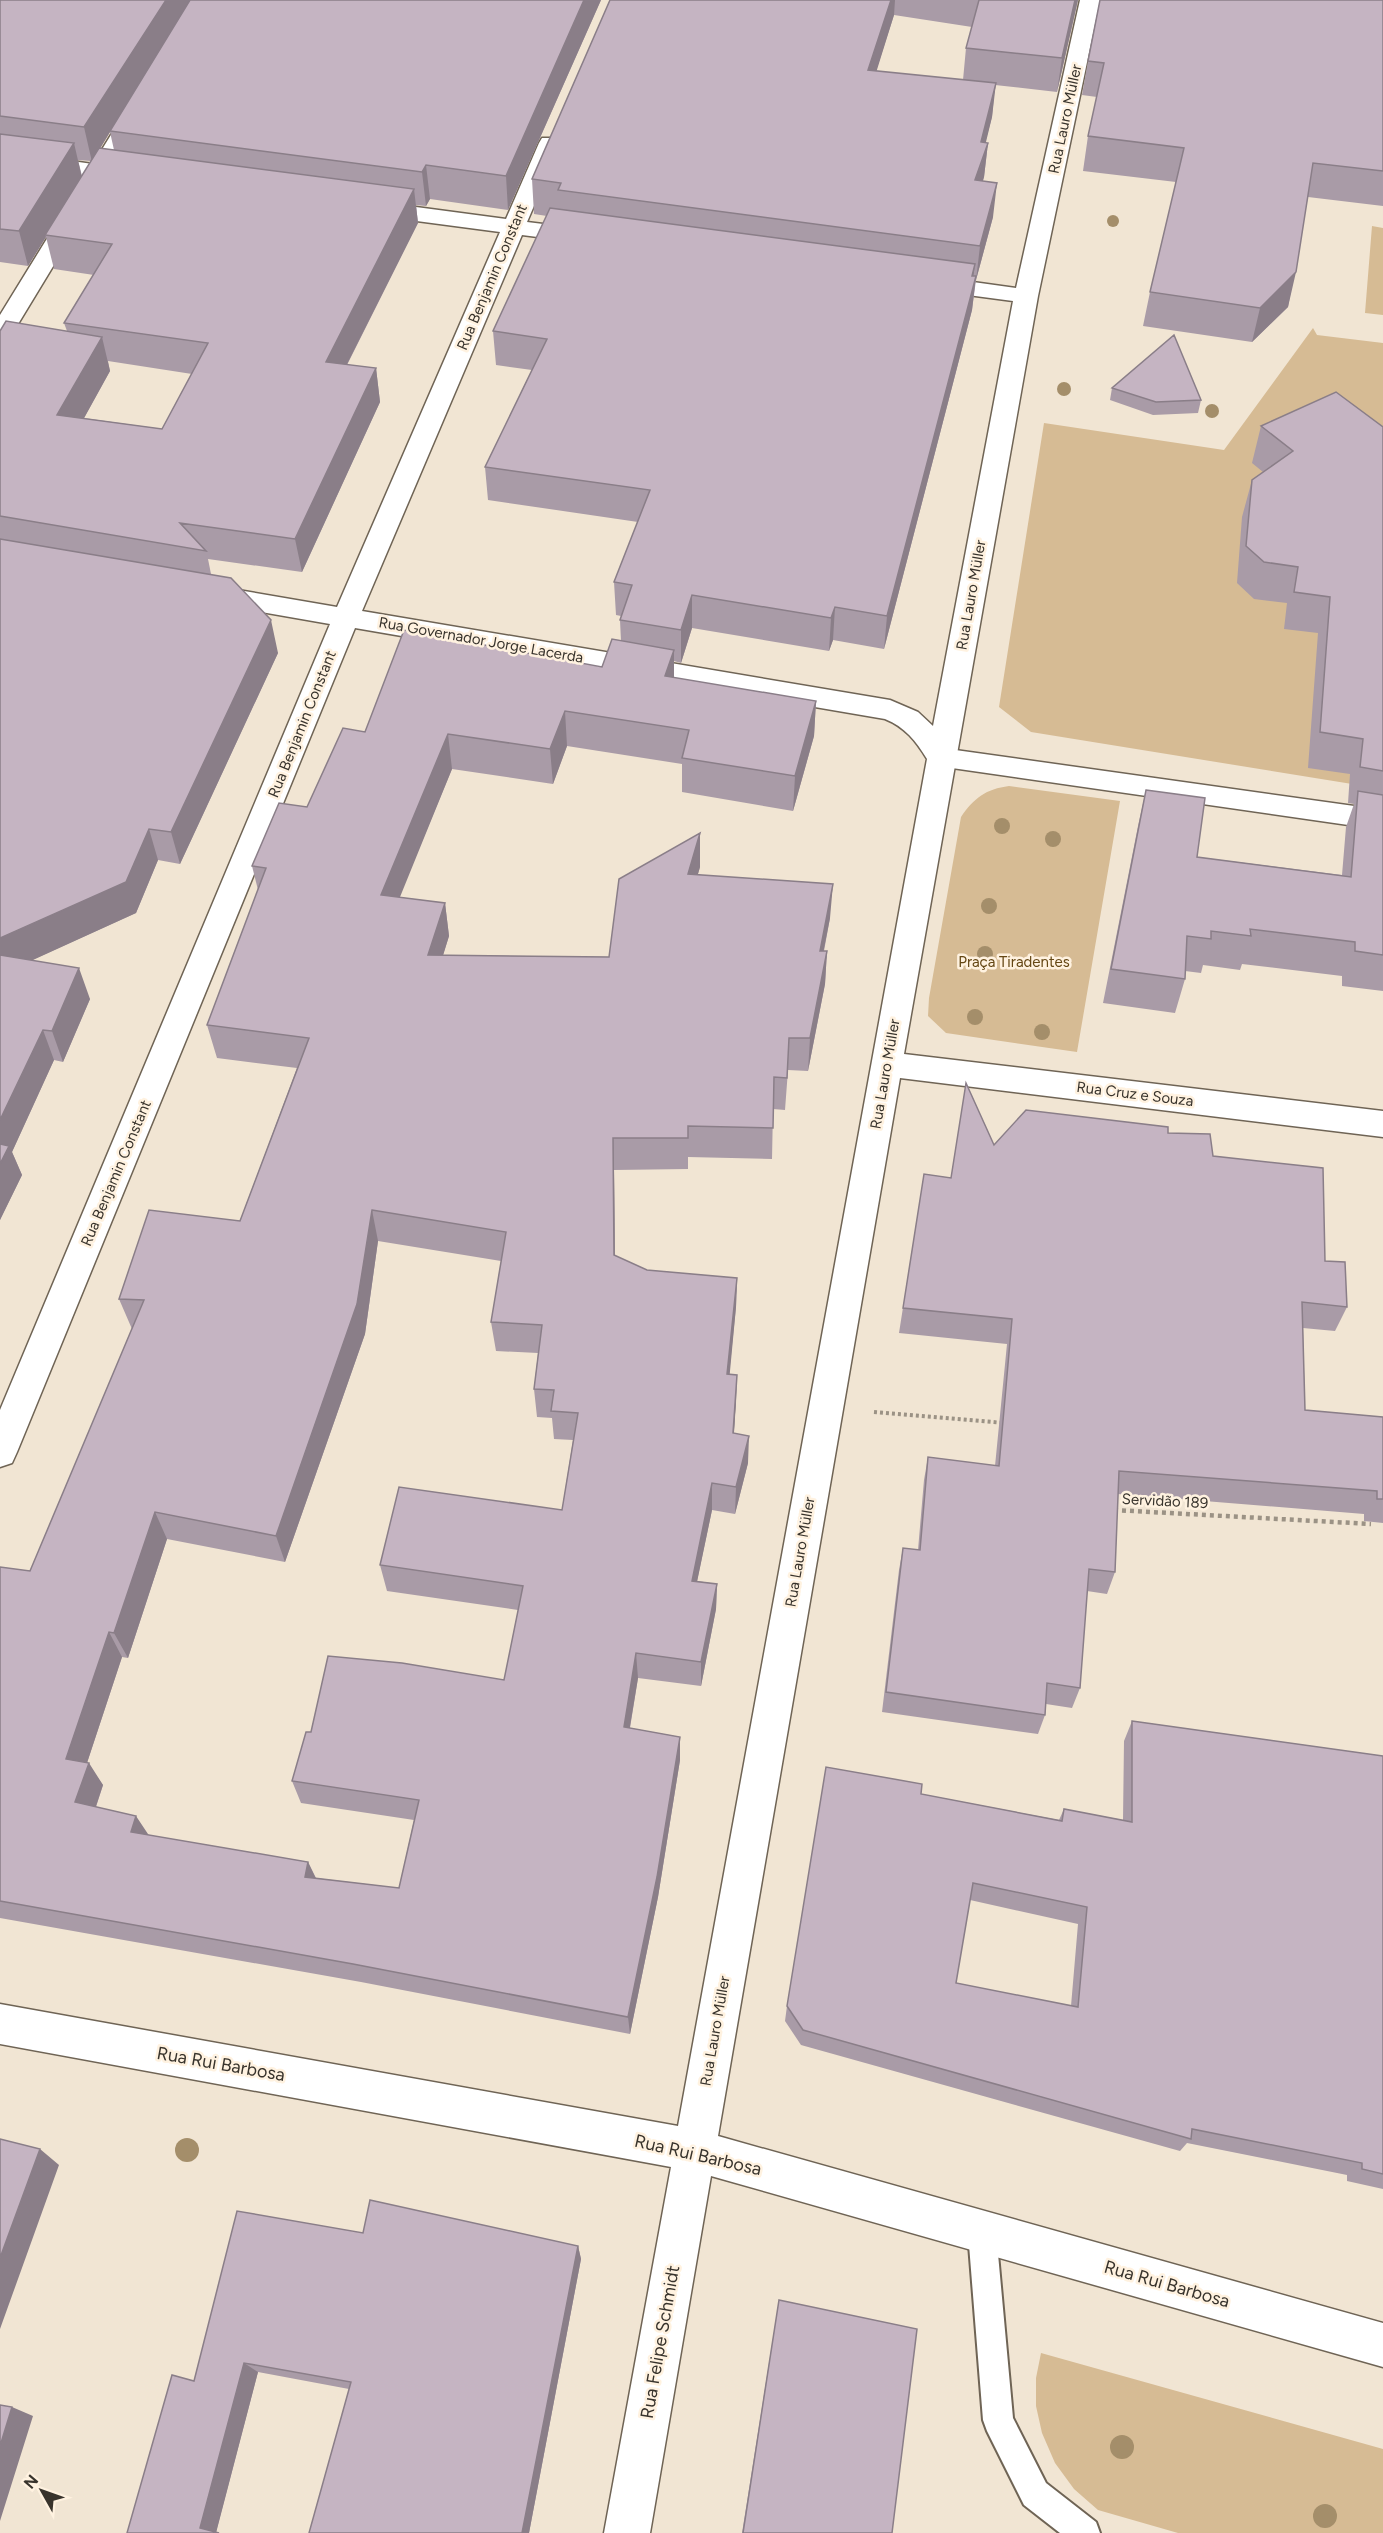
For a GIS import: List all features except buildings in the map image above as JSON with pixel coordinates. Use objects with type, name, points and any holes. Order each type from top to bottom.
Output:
[{"type":"street","name":"Rua Lauro Müller","points":[[694,2150],[886,1064],[1026,296],[1090,0]]},
{"type":"street","points":[[0,334],[152,86]]},
{"type":"street","name":"Rua Benjamin Constant","points":[[0,1452],[346,617],[561,119]]},
{"type":"street","points":[[0,158],[154,179]]},
{"type":"street","points":[[350,205],[607,239]]},
{"type":"street","points":[[910,280],[1026,296]]},
{"type":"street","name":"Rua Governador Jorge Lacerda","points":[[186,590],[890,710],[910,718],[925,732],[941,758]]},
{"type":"street","points":[[941,758],[1383,820]]},
{"type":"street","name":"Rua Cruz e Souza","points":[[886,1064],[1383,1124]]},
{"type":"street","name":"Rua Rui Barbosa","points":[[0,2024],[694,2150],[1383,2345]]},
{"type":"street","name":"Rua Felipe Schmidt","points":[[627,2533],[694,2150]]},
{"type":"lane","points":[[982,2232],[998,2420],[1035,2494],[1085,2533]]},
{"type":"path","points":[[825,1409],[1010,1423]]},
{"type":"path","name":"Servidão 189","points":[[1110,1509],[1371,1524]]},
{"type":"green space","points":[[1372,226],[1383,228],[1383,315],[1365,313]]},
{"type":"green space","points":[[1313,328],[1317,335],[1383,343],[1383,789],[1031,732],[999,707],[1044,423],[1224,450]]},
{"type":"green space","name":"Praça Tiradentes","points":[[1009,786],[1120,801],[1077,1052],[946,1033],[928,1016],[929,998],[961,817],[981,795]]},
{"type":"green space","points":[[1041,2353],[1383,2449],[1383,2533],[1178,2533],[1098,2510],[1074,2489],[1055,2463],[1042,2433],[1036,2406],[1036,2378]]}]
